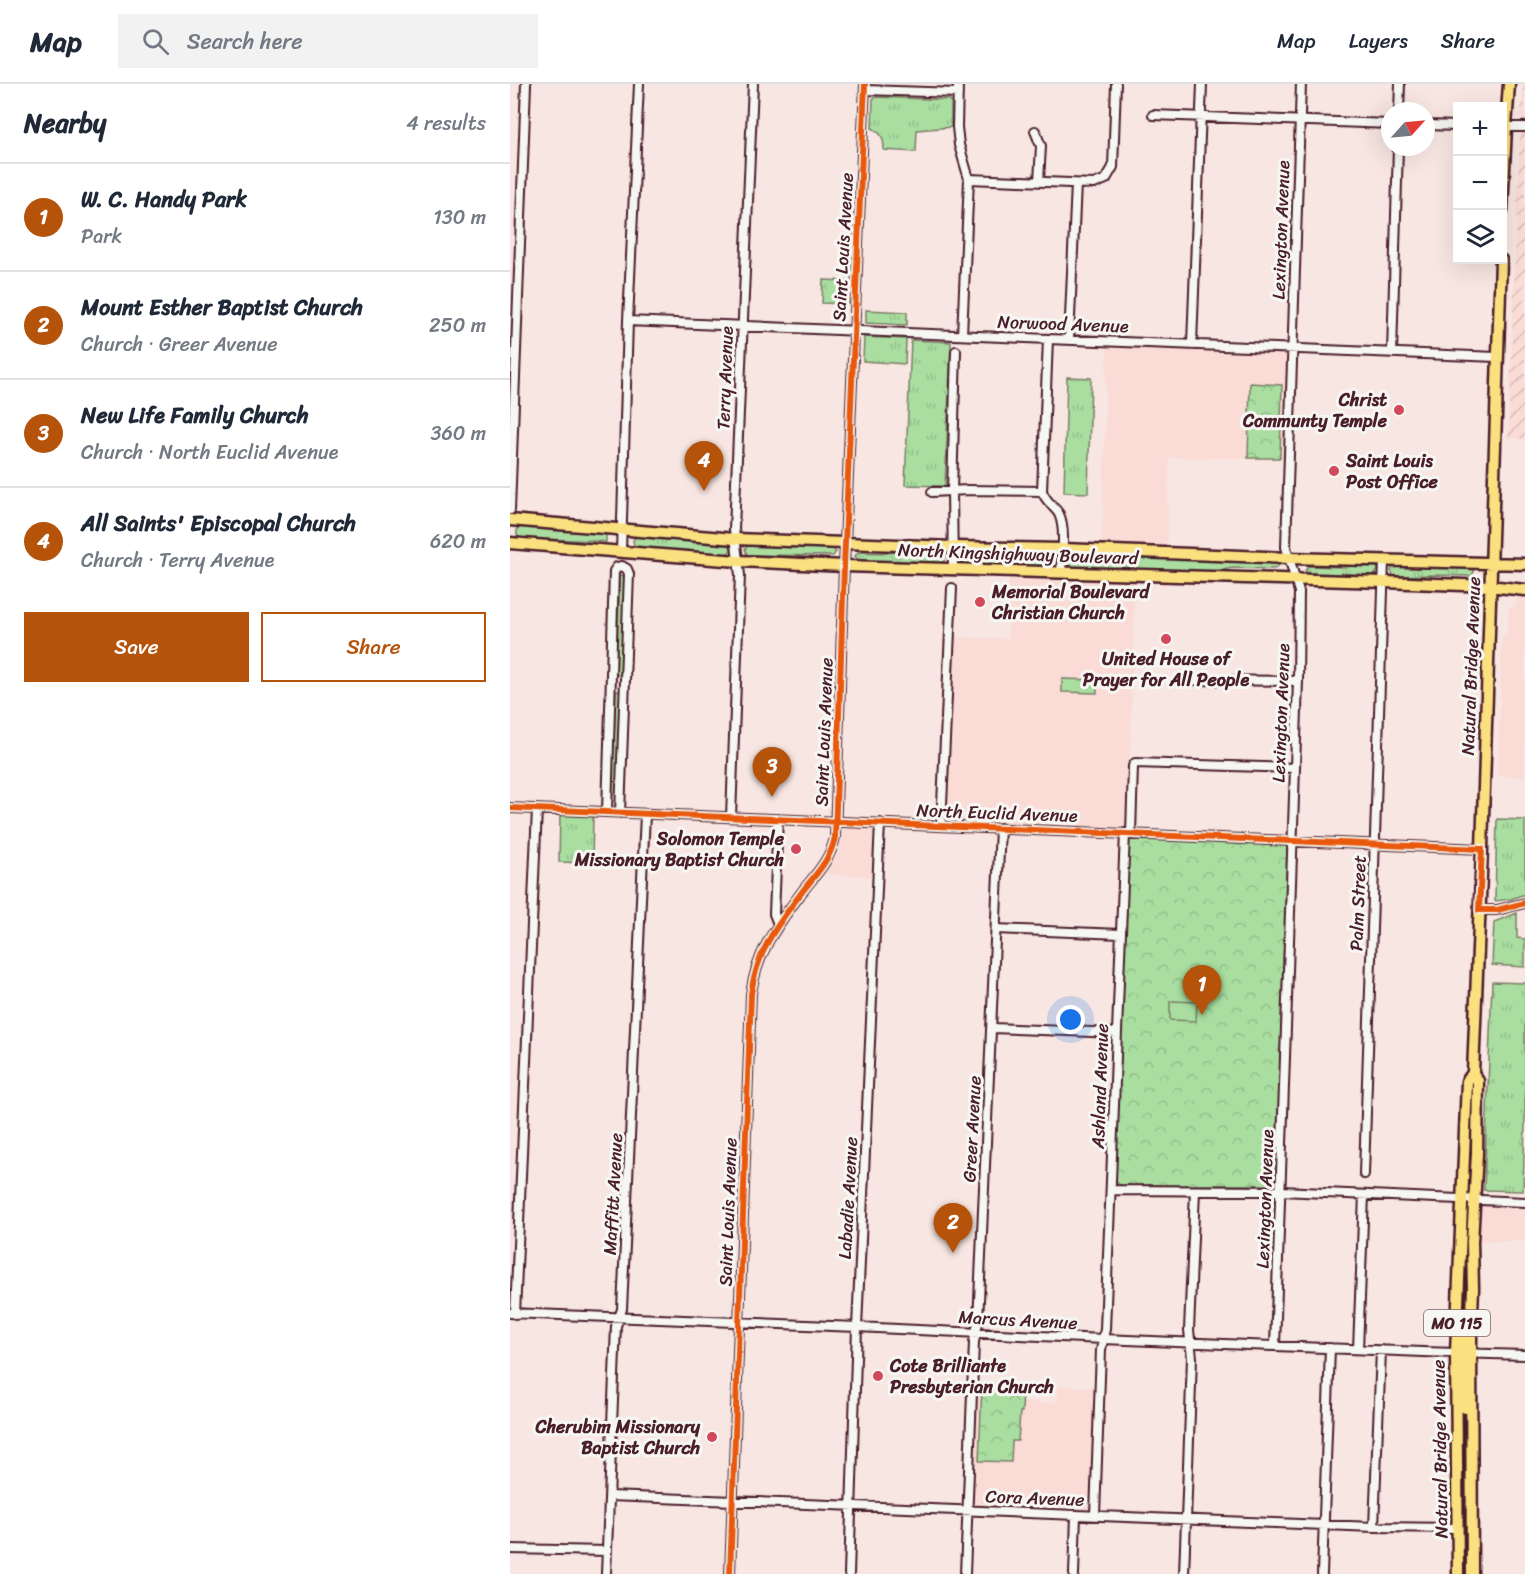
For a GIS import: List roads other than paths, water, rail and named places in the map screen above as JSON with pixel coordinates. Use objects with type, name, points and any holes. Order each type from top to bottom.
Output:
[{"type":"main road","points":[[1507,102],[1509,84]]},
{"type":"main road","points":[[1503,210],[1504,156]]},
{"type":"main road","name":"Natural Bridge Avenue","points":[[1458,1574],[1464,1291],[1460,1267],[1469,1199],[1478,1081],[1473,1073],[1501,264]]},
{"type":"main road","name":"North Kingshighway Boulevard","points":[[510,520],[735,539],[1525,564]]},
{"type":"main road","name":"North Kingshighway Boulevard","points":[[510,543],[738,561],[844,566],[1384,582],[1490,586],[1525,590]]},
{"type":"main road","name":"Natural Bridge Avenue","points":[[1472,1574],[1472,1438],[1463,1353],[1472,1265],[1469,1141],[1465,1129],[1467,1080],[1473,1073]]},
{"type":"street","points":[[510,510],[526,84]]},
{"type":"street","points":[[621,552],[628,321],[639,84]]},
{"type":"street","name":"Terry Avenue","points":[[731,817],[740,575],[734,529],[753,84]]},
{"type":"street","points":[[958,84],[959,145],[969,179],[962,335]]},
{"type":"street","points":[[969,179],[1076,184],[1094,184],[1106,179],[1113,167],[1116,84]]},
{"type":"street","points":[[1192,344],[1202,84]]},
{"type":"street","name":"Lexington Avenue","points":[[1275,1346],[1298,681],[1299,592],[1286,547],[1301,84]]},
{"type":"street","points":[[1400,84],[1400,102]]},
{"type":"street","points":[[865,87],[958,93]]},
{"type":"street","name":"Saint Louis Avenue","points":[[730,1574],[753,978],[760,957],[778,924],[828,859],[834,841],[836,822],[844,566],[865,87]]},
{"type":"street","points":[[1154,115],[1381,124]]},
{"type":"street","points":[[1435,125],[1453,126]]},
{"type":"street","points":[[1507,127],[1525,127]]},
{"type":"street","points":[[1035,130],[1041,146],[1039,181]]},
{"type":"street","points":[[1392,353],[1398,156]]},
{"type":"street","points":[[1069,339],[1076,184]]},
{"type":"street","name":"Norwood Avenue","points":[[628,321],[1497,357]]},
{"type":"street","points":[[1048,339],[1042,491],[1045,500],[1058,512],[1062,522],[1061,572]]},
{"type":"street","points":[[953,569],[952,491],[956,351]]},
{"type":"street","points":[[932,492],[1042,491]]},
{"type":"street","name":"Palm Street","points":[[1364,1174],[1384,560]]},
{"type":"street","points":[[607,812],[614,571],[617,567],[622,566],[629,574],[620,813]]},
{"type":"street","points":[[941,826],[952,588]]},
{"type":"street","points":[[1185,680],[1298,681]]},
{"type":"street","name":"Ashland Avenue","points":[[1095,1515],[1101,1350],[1105,1329],[1111,1190],[1120,934],[1133,766],[1135,764],[1294,768]]},
{"type":"street","name":"North Euclid Avenue","points":[[510,808],[1482,849]]},
{"type":"street","points":[[512,1313],[537,809]]},
{"type":"street","name":"Maffitt Avenue","points":[[606,1574],[615,1326],[622,1309],[645,814]]},
{"type":"street","points":[[778,819],[774,914],[778,924]]},
{"type":"street","name":"Labadie Avenue","points":[[849,1574],[857,1327],[880,823]]},
{"type":"street","name":"Greer Avenue","points":[[966,1574],[974,1342],[978,1323],[1000,828]]},
{"type":"street","points":[[1479,910],[1497,910],[1525,903]]},
{"type":"street","points":[[996,929],[1120,934]]},
{"type":"street","points":[[992,1028],[1117,1033]]},
{"type":"street","points":[[1111,1190],[1281,1191],[1525,1202]]},
{"type":"street","points":[[1184,1574],[1192,1358],[1189,1330],[1195,1191]]},
{"type":"street","points":[[1358,1349],[1364,1195]]},
{"type":"street","name":"Marcus Avenue","points":[[512,1313],[1525,1355]]},
{"type":"street","points":[[1322,1574],[1330,1348]]},
{"type":"street","points":[[1374,1527],[1381,1350]]},
{"type":"street","name":"Cora Avenue","points":[[610,1496],[1374,1527],[1458,1528]]},
{"type":"street","points":[[1074,1574],[1076,1515]]},
{"type":"street","points":[[510,1549],[607,1551]]},
{"type":"place","name":"Christ Communty Temple","points":[[1399,410]]},
{"type":"place","name":"Saint Louis Post Office","points":[[1334,471]]},
{"type":"place","name":"All Saints' Episcopal Church","points":[[704,491]]},
{"type":"place","name":"Memorial Boulevard Christian Church","points":[[980,602]]},
{"type":"place","name":"United House of Prayer for All People","points":[[1166,639]]},
{"type":"place","name":"New Life Family Church","points":[[772,797]]},
{"type":"place","name":"Solomon Temple Missionary Baptist Church","points":[[796,849]]},
{"type":"place","name":"W. C. Handy Park","points":[[1202,1015]]},
{"type":"place","name":"Mount Esther Baptist Church","points":[[953,1253]]},
{"type":"place","name":"Cote Brilliante Presbyterian Church","points":[[878,1376]]},
{"type":"place","name":"Cherubim Missionary Baptist Church","points":[[712,1437]]}]
